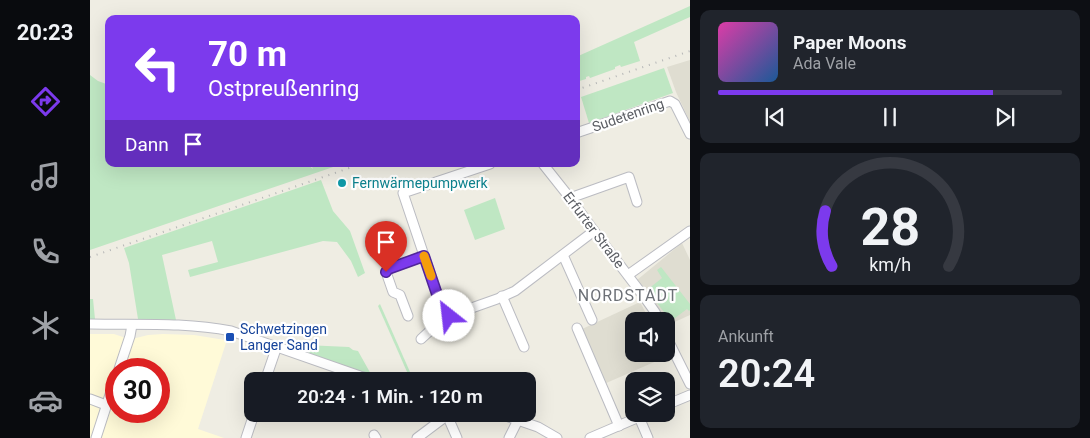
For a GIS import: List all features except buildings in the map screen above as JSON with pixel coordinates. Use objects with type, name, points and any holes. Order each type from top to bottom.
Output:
[{"type":"street","name":"Sudetenring","points":[[580,131],[672,101],[677,106],[690,134]]},
{"type":"street","points":[[447,315],[443,312],[403,193],[481,167]]},
{"type":"street","name":"Erfurter Straße","points":[[545,167],[646,298],[654,312]]},
{"type":"street","points":[[570,198],[629,177],[638,202]]},
{"type":"street","points":[[421,339],[447,315],[449,316],[515,291],[594,231]]},
{"type":"street","points":[[628,275],[690,231]]},
{"type":"street","points":[[563,255],[592,320]]},
{"type":"street","points":[[408,316],[400,295],[393,292],[386,272],[388,269],[424,256]]},
{"type":"street","points":[[502,296],[524,347]]},
{"type":"street","points":[[90,324],[210,327],[231,331],[349,372]]},
{"type":"street","points":[[123,358],[132,325]]},
{"type":"street","points":[[577,328],[619,426]]},
{"type":"street","points":[[268,372],[277,346]]},
{"type":"street","points":[[675,354],[690,384]]},
{"type":"street","points":[[675,401],[690,395]]},
{"type":"street","points":[[90,399],[105,405]]},
{"type":"street","points":[[96,438],[105,408]]},
{"type":"street","points":[[246,438],[251,422]]},
{"type":"street","points":[[417,438],[438,422]]},
{"type":"street","points":[[451,422],[456,438]]},
{"type":"street","points":[[509,438],[517,422]]},
{"type":"street","points":[[523,422],[544,430],[557,438]]},
{"type":"street","points":[[590,438],[627,422]]},
{"type":"street","points":[[644,422],[648,438]]},
{"type":"shaded area","points":[[690,60],[690,122],[667,67]]},
{"type":"shaded area","points":[[682,243],[690,260],[690,315],[675,322],[675,312],[660,312],[637,280]]},
{"type":"shaded area","points":[[640,302],[645,312],[625,312],[625,362],[654,362],[631,372],[625,372],[625,375],[604,384],[580,330]]},
{"type":"shaded area","points":[[90,334],[114,334],[136,338],[163,334],[194,335],[225,340],[226,343],[198,429],[224,438],[90,438]]},
{"type":"green space","points":[[690,6],[690,17],[634,42],[640,61],[621,67],[620,65],[615,67],[615,69],[590,78],[589,76],[586,77],[586,79],[580,81],[580,55]]},
{"type":"green space","points":[[664,68],[673,93],[589,123],[581,97]]},
{"type":"green space","points":[[90,75],[105,84],[105,167],[311,167],[313,169],[312,167],[333,167],[90,250]]},
{"type":"green space","points":[[321,180],[333,211],[350,231],[365,273],[358,277],[351,261],[337,242],[323,241],[190,277],[188,270],[218,262],[212,241],[162,255],[176,320],[90,321],[90,299],[93,299],[95,319],[138,319],[129,263],[124,248]]},
{"type":"green space","points":[[495,198],[505,229],[475,240],[464,210]]},
{"type":"green space","points":[[661,267],[690,304],[689,311],[687,309],[675,318],[675,312],[664,312],[647,290],[662,278],[657,270]]},
{"type":"green space","points":[[380,304],[410,372],[407,372],[378,306]]},
{"type":"green space","points":[[305,345],[349,347],[358,351],[370,372],[360,372],[300,351],[300,348]]},
{"type":"railway","points":[[580,89],[690,51]]},
{"type":"railway","points":[[90,257],[352,167]]},
{"type":"slow traffic","points":[[424,256],[431,276]]},
{"type":"place","name":"Fernwärmepumpwerk","points":[[342,183]]},
{"type":"place","name":"Schwetzingen Langer Sand","points":[[230,337]]},
{"type":"district","name":"NORDSTADT","points":[[628,295]]},
{"type":"route","points":[[386,272],[388,269],[424,256],[443,312],[449,316]]}]
